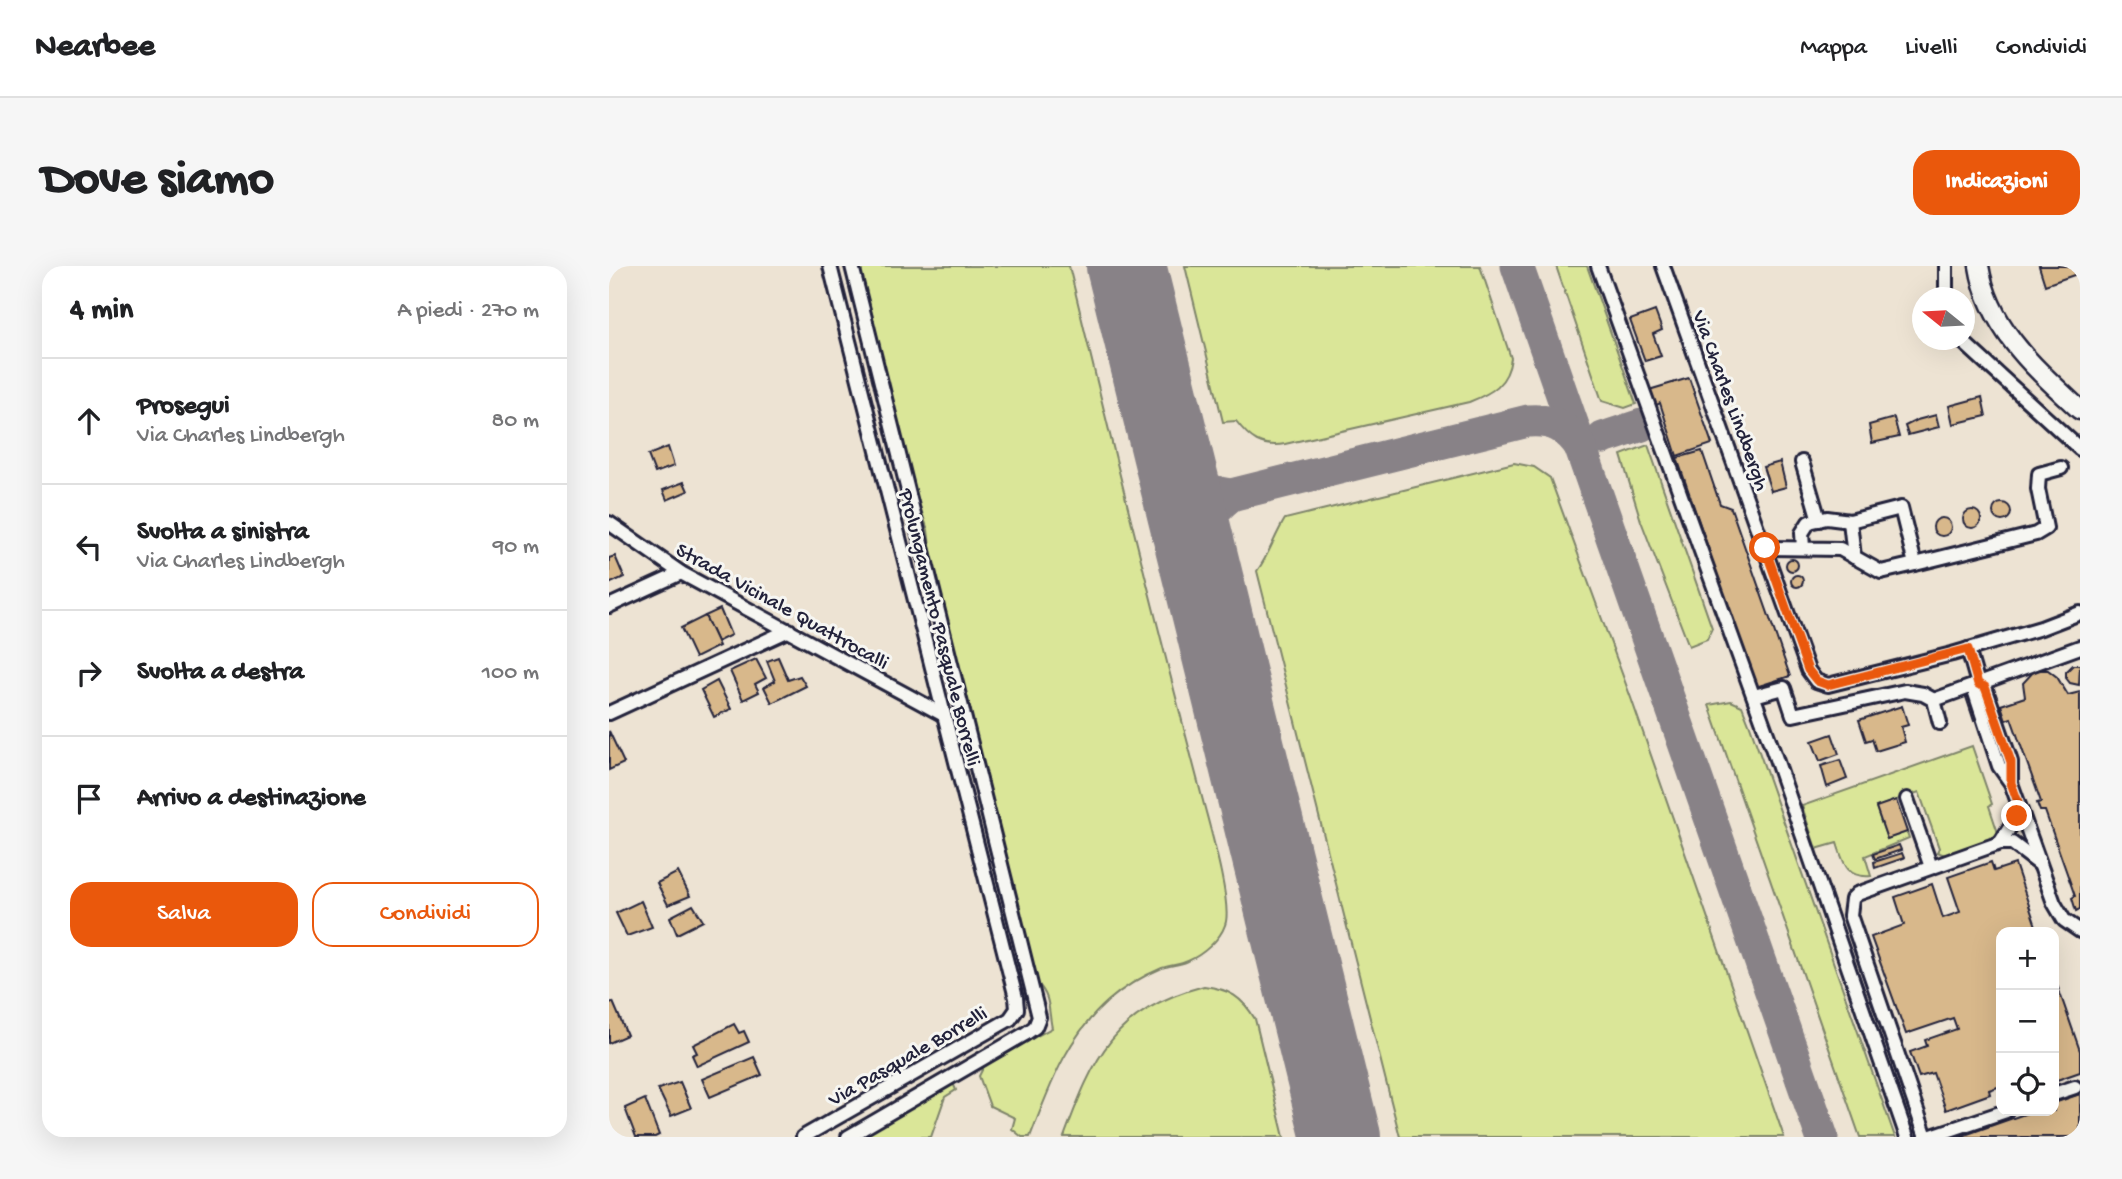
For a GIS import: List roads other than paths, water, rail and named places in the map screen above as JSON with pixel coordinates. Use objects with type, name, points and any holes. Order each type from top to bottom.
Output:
[{"type":"highway","points":[[1979,266],[1985,290],[2005,332],[2028,361],[2080,410]]},
{"type":"street","name":"Prolungamento Pasquale Borrelli","points":[[830,266],[1016,998]]},
{"type":"street","points":[[848,1137],[1025,1034],[1035,1027],[1039,1017],[852,266]]},
{"type":"street","points":[[1598,266],[1753,696],[1907,1137]]},
{"type":"street","name":"Via Charles Lindbergh","points":[[1663,266],[1808,670],[1817,681],[1828,685],[1968,649],[2041,628],[2080,613]]},
{"type":"street","points":[[1946,266],[1946,287]]},
{"type":"street","points":[[1971,350],[2080,449]]},
{"type":"street","name":"Via Charles Lindbergh","points":[[1802,462],[1819,520]]},
{"type":"street","points":[[1765,548],[1840,549],[1881,572],[2036,534],[2046,528],[2038,489],[2039,474],[2061,468]]},
{"type":"street","points":[[1803,548],[1802,533],[1809,522],[1850,521],[1901,508],[1915,564]]},
{"type":"street","points":[[1850,521],[1854,557]]},
{"type":"street","name":"Strada Vicinale Quattrocalli","points":[[609,523],[681,573],[942,714]]},
{"type":"street","points":[[609,607],[681,573]]},
{"type":"street","points":[[609,713],[789,630]]},
{"type":"street","points":[[1753,696],[1784,688],[1794,715],[1905,691],[1934,699],[2080,647]]},
{"type":"street","points":[[1968,649],[1978,684]]},
{"type":"street","points":[[1978,684],[1985,687],[2011,762],[2011,783],[2054,903],[2064,920],[2080,931]]},
{"type":"street","points":[[1934,699],[1940,723]]},
{"type":"street","points":[[1907,799],[1931,867]]},
{"type":"street","points":[[2000,843],[2017,816],[2018,802]]},
{"type":"street","points":[[1996,1114],[1927,1137],[1850,915],[1852,900],[1857,894],[2000,843],[2012,843],[2039,864]]},
{"type":"street","name":"Via Pasquale Borrelli","points":[[803,1137],[1010,1019],[1017,1009],[1016,998]]},
{"type":"street","points":[[2059,1092],[2075,1087]]}]
